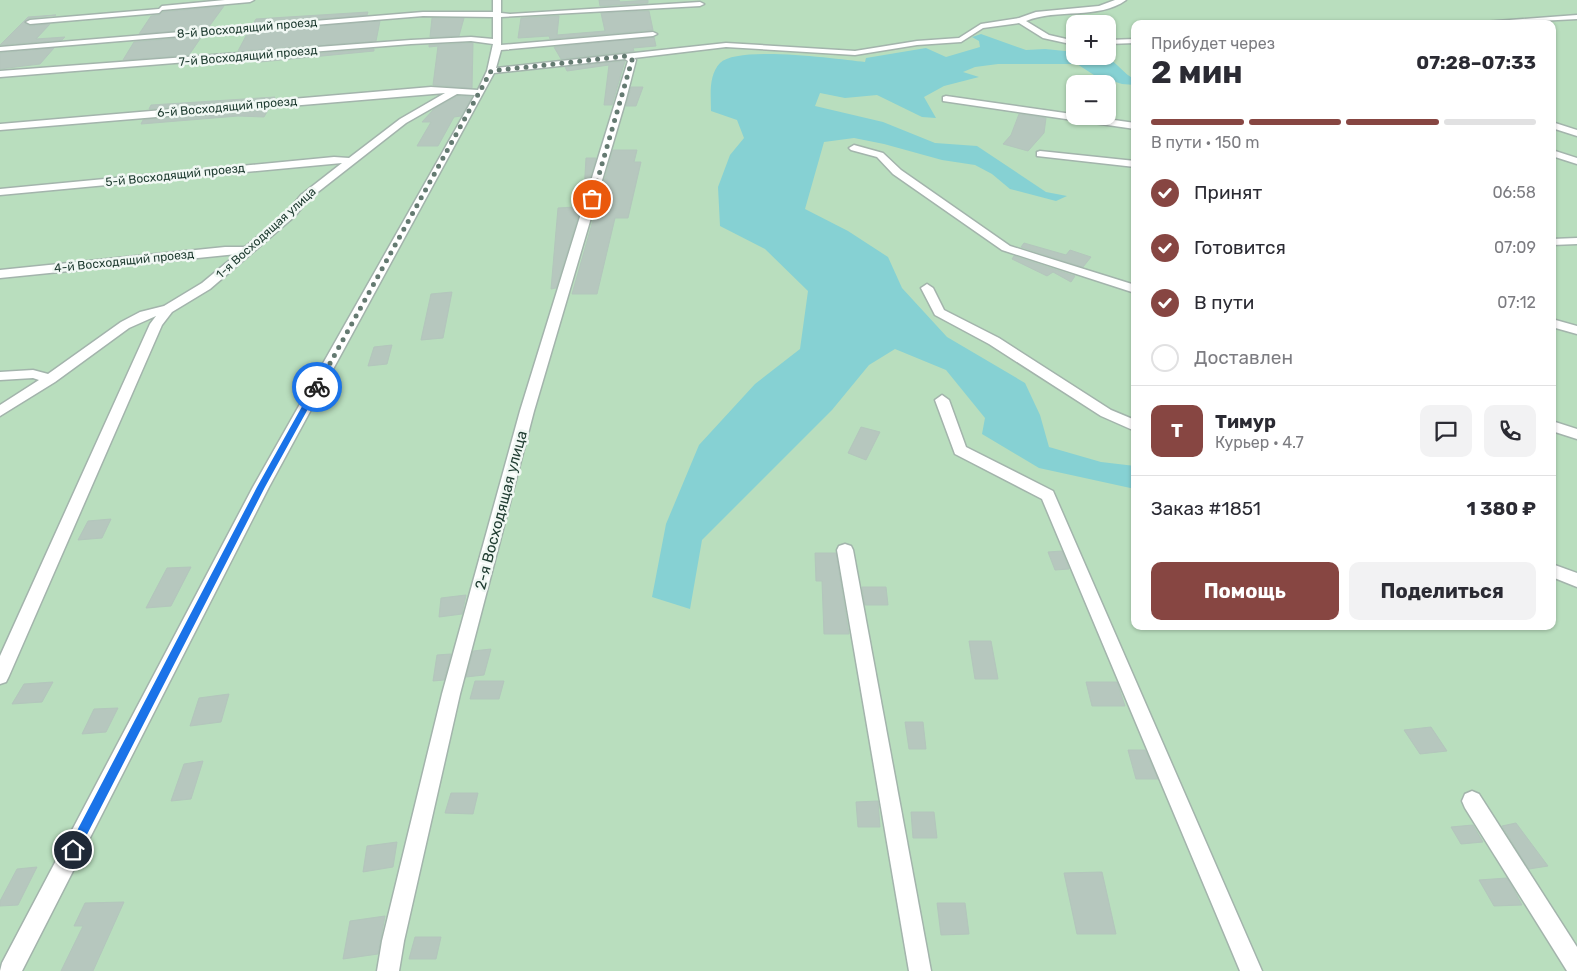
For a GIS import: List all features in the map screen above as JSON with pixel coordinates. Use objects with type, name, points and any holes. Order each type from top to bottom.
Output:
[{"type":"street","points":[[144,31],[167,0]]},
{"type":"street","points":[[30,22],[250,0]]},
{"type":"street","points":[[491,71],[726,45],[855,53],[917,43],[961,40],[981,26],[1020,20],[1036,14],[1100,8],[1122,0]]},
{"type":"street","name":"8-й Восходящий проезд","points":[[0,49],[144,31],[423,14],[496,7],[510,16],[700,4]]},
{"type":"street","points":[[10,971],[261,487],[481,92],[491,71],[496,45],[496,7]]},
{"type":"street","points":[[1537,20],[1577,17]]},
{"type":"street","points":[[1020,20],[1030,30],[1056,41],[1066,42]]},
{"type":"street","name":"7-й Восходящий проезд","points":[[0,74],[411,42],[471,39],[496,45],[652,34]]},
{"type":"street","points":[[1116,42],[1131,41]]},
{"type":"street","name":"2-я Восходящая улица","points":[[388,971],[393,941],[451,694],[527,411],[622,99],[632,60],[627,56]]},
{"type":"street","name":"6-й Восходящий проезд","points":[[0,127],[422,91],[455,91]]},
{"type":"street","points":[[455,91],[481,92]]},
{"type":"street","name":"1-я Восходящая улица","points":[[0,411],[50,379],[125,325],[144,315],[168,309],[206,286],[291,214],[305,197],[350,161],[403,121],[455,91]]},
{"type":"street","points":[[946,100],[1131,125]]},
{"type":"street","points":[[1556,126],[1577,133]]},
{"type":"street","points":[[854,148],[880,155],[897,172],[1006,248],[1131,288]]},
{"type":"street","points":[[1040,154],[1131,164]]},
{"type":"street","points":[[1556,154],[1577,161]]},
{"type":"street","name":"5-й Восходящий проезд","points":[[0,192],[334,160],[350,161]]},
{"type":"street","points":[[1556,242],[1577,241]]},
{"type":"street","name":"4-й Восходящий проезд","points":[[0,274],[225,250],[248,251]]},
{"type":"street","points":[[927,288],[939,312],[994,341],[1106,413],[1131,424]]},
{"type":"street","points":[[0,676],[156,324],[168,309]]},
{"type":"street","points":[[1556,324],[1577,330]]},
{"type":"street","points":[[0,376],[34,374],[50,379]]},
{"type":"street","points":[[942,400],[960,450],[1048,494],[1251,971]]},
{"type":"street","points":[[1556,427],[1577,434]]},
{"type":"street","points":[[845,550],[920,971]]},
{"type":"street","points":[[1556,572],[1577,580]]},
{"type":"street","points":[[1472,801],[1577,966]]},
{"type":"green space","points":[[0,0],[1577,0],[1577,971],[0,971]]},
{"type":"water","points":[[981,34],[1026,50],[1045,49],[1066,51],[1066,64],[998,64],[975,67],[963,72],[979,77],[944,86],[924,97],[936,118],[922,117],[877,95],[845,98],[820,93],[815,106],[883,122],[935,143],[977,146],[1046,192],[1067,196],[1056,201],[1010,189],[992,174],[975,165],[942,160],[854,138],[824,142],[805,209],[848,231],[888,257],[902,288],[947,337],[1025,383],[1040,415],[1049,447],[1101,462],[1131,466],[1131,488],[1039,468],[982,434],[985,418],[946,370],[895,349],[869,365],[832,410],[702,540],[690,609],[652,597],[666,524],[699,445],[755,384],[800,349],[808,291],[765,249],[720,226],[718,187],[730,155],[744,138],[737,120],[711,111],[711,86],[716,68],[720,63],[730,58],[746,55],[812,56],[865,62],[866,58],[926,48],[946,57],[980,47],[979,41],[972,37]]},
{"type":"water","points":[[1079,65],[1116,65],[1131,77],[1131,85],[1116,82],[1116,75],[1094,75]]},
{"type":"building","points":[[599,0],[619,0],[620,2],[648,0],[648,3],[600,6]]},
{"type":"building","points":[[224,6],[208,28],[139,34],[151,16],[159,15],[163,12]]},
{"type":"building","points":[[649,11],[653,30],[550,39],[549,36],[518,38],[521,18],[559,16],[557,35],[605,31],[601,13]]},
{"type":"building","points":[[368,12],[367,15],[253,24],[256,19]]},
{"type":"building","points":[[56,15],[30,18],[24,23],[30,26],[50,24],[36,39],[65,37],[62,40],[0,45],[28,17]]},
{"type":"building","points":[[432,18],[464,18],[459,36],[430,37]]},
{"type":"building","points":[[380,21],[376,41],[238,51],[248,32]]},
{"type":"building","points":[[202,36],[189,55],[123,60],[134,42]]},
{"type":"building","points":[[654,37],[656,46],[633,48],[634,51],[561,59],[554,47]]},
{"type":"building","points":[[473,43],[472,88],[433,85],[438,46],[429,47],[429,45]]},
{"type":"building","points":[[54,48],[40,64],[0,69],[0,53]]},
{"type":"building","points":[[374,49],[374,51],[260,62],[262,58]]},
{"type":"building","points":[[625,61],[612,105],[604,105],[609,65],[567,71],[565,67]]},
{"type":"building","points":[[631,87],[643,87],[636,106],[626,106]]},
{"type":"building","points":[[457,96],[472,97],[461,116],[454,117],[438,146],[417,146],[431,122],[422,122],[434,109]]},
{"type":"building","points":[[275,97],[274,99],[149,109],[151,105]]},
{"type":"building","points":[[268,110],[264,117],[238,116],[141,124],[143,120]]},
{"type":"building","points":[[1019,114],[1046,118],[1044,133],[1028,151],[1003,144],[1011,135]]},
{"type":"building","points":[[613,150],[637,150],[634,162],[641,162],[628,218],[615,218],[597,294],[572,294]]},
{"type":"building","points":[[586,158],[596,158],[556,288],[551,289],[558,208],[574,207],[575,193],[584,192]]},
{"type":"building","points":[[1024,243],[1066,255],[1070,250],[1091,257],[1083,267],[1021,247]]},
{"type":"building","points":[[1014,256],[1075,276],[1071,282],[1053,272],[1047,276],[1012,259]]},
{"type":"building","points":[[452,292],[443,338],[421,340],[431,294]]},
{"type":"building","points":[[392,345],[387,364],[368,366],[374,347]]},
{"type":"building","points":[[861,427],[880,432],[866,460],[848,453]]},
{"type":"building","points":[[111,519],[102,538],[78,540],[88,521]]},
{"type":"building","points":[[1062,551],[1069,569],[1055,570],[1048,552]]},
{"type":"building","points":[[815,553],[836,553],[849,634],[824,634],[822,581],[816,581]]},
{"type":"building","points":[[191,567],[171,606],[146,608],[167,568]]},
{"type":"building","points":[[862,587],[886,587],[888,605],[865,605]]},
{"type":"building","points":[[466,595],[462,614],[439,617],[441,598]]},
{"type":"building","points":[[969,641],[991,641],[998,679],[975,679]]},
{"type":"building","points":[[491,649],[484,675],[466,677],[473,651]]},
{"type":"building","points":[[451,654],[444,680],[433,681],[437,655]]},
{"type":"building","points":[[475,681],[504,681],[499,699],[470,699]]},
{"type":"building","points":[[53,682],[42,702],[12,704],[24,684]]},
{"type":"building","points":[[1086,682],[1117,682],[1125,706],[1092,706]]},
{"type":"building","points":[[229,694],[221,722],[190,726],[199,698]]},
{"type":"building","points":[[118,708],[106,732],[82,734],[94,709]]},
{"type":"building","points":[[905,722],[923,722],[926,749],[909,749]]},
{"type":"building","points":[[1431,727],[1447,751],[1420,754],[1404,730]]},
{"type":"building","points":[[1128,750],[1145,750],[1158,779],[1136,779]]},
{"type":"building","points":[[203,761],[191,799],[171,801],[184,764]]},
{"type":"building","points":[[451,793],[478,793],[473,814],[445,813]]},
{"type":"building","points":[[878,801],[880,827],[858,827],[856,802]]},
{"type":"building","points":[[911,812],[934,812],[937,838],[913,838]]},
{"type":"building","points":[[1516,823],[1548,866],[1529,869],[1502,826]]},
{"type":"building","points":[[1473,825],[1483,842],[1461,844],[1451,827]]},
{"type":"building","points":[[397,842],[393,867],[363,872],[367,846]]},
{"type":"building","points":[[37,867],[18,905],[0,906],[0,901],[17,869]]},
{"type":"building","points":[[1102,872],[1116,934],[1077,934],[1064,873]]},
{"type":"building","points":[[1507,878],[1522,905],[1494,906],[1479,880]]},
{"type":"building","points":[[124,902],[93,971],[61,971],[83,926],[74,926],[85,903]]},
{"type":"building","points":[[937,903],[965,903],[969,934],[941,935]]},
{"type":"building","points":[[385,916],[378,954],[343,959],[350,921]]},
{"type":"building","points":[[415,937],[441,937],[436,959],[409,959]]},
{"type":"way so far","points":[[317,387],[491,71],[627,56],[632,60],[592,199]]},
{"type":"route","points":[[73,850],[261,487],[317,387]]}]
